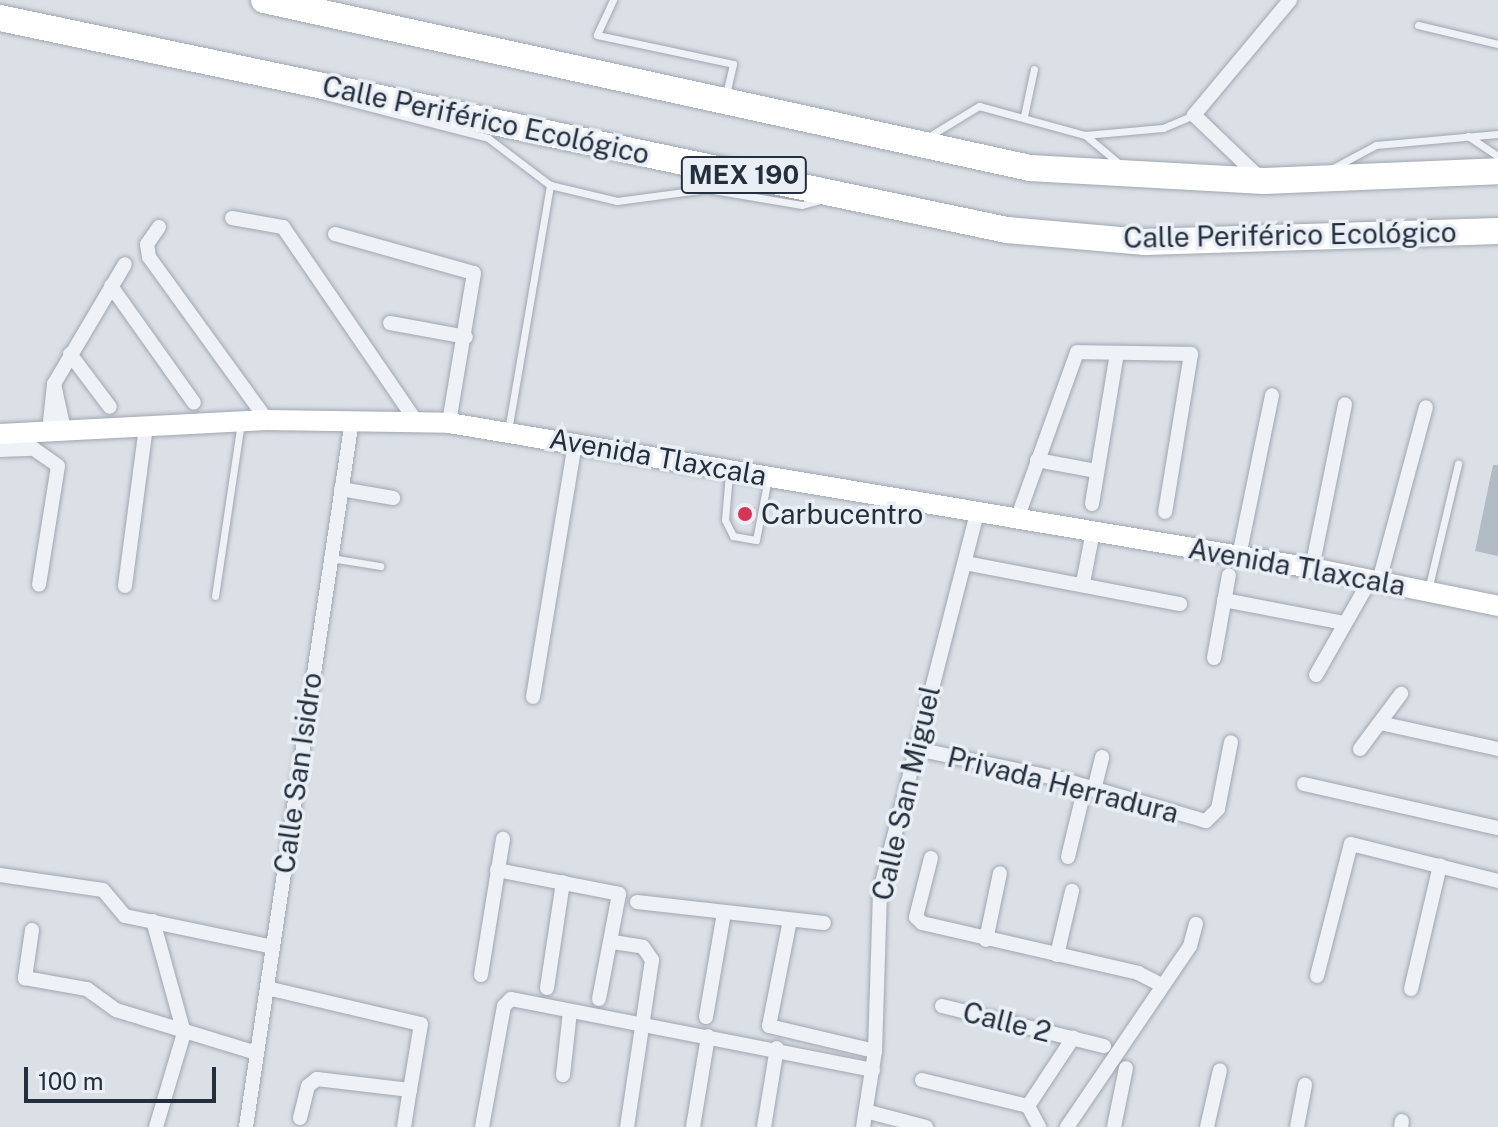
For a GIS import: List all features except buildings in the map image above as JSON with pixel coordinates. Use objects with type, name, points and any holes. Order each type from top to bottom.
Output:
[{"type":"highway","name":"Calle Periférico Ecológico","points":[[264,0],[1030,168],[1138,179],[1264,181],[1498,171]]},
{"type":"highway","name":"Calle Periférico Ecológico","points":[[0,18],[1007,230],[1145,242],[1498,231]]},
{"type":"street","points":[[1264,181],[1194,115],[1290,0]]},
{"type":"street","points":[[232,218],[283,227],[411,416]]},
{"type":"street","points":[[159,227],[147,244],[149,257],[263,414]]},
{"type":"street","points":[[335,234],[474,273],[451,416]]},
{"type":"street","points":[[0,450],[31,438],[70,354],[125,264]]},
{"type":"street","points":[[111,286],[194,403]]},
{"type":"street","points":[[390,323],[466,337]]},
{"type":"street","points":[[1017,519],[1077,352],[1191,354],[1165,512]]},
{"type":"street","points":[[1092,504],[1117,353]]},
{"type":"street","points":[[70,354],[110,407]]},
{"type":"street","points":[[1239,556],[1272,395]]},
{"type":"street","points":[[1312,568],[1345,404]]},
{"type":"street","points":[[1316,675],[1345,623],[1371,586],[1426,407]]},
{"type":"street","name":"Avenida Tlaxcala","points":[[31,438],[146,426],[241,421],[263,414],[352,420],[451,416],[507,432],[1017,519],[1091,539],[1239,556],[1312,568],[1371,586],[1428,592],[1498,606]]},
{"type":"street","name":"Calle San Isidro","points":[[246,1127],[352,420]]},
{"type":"street","points":[[125,586],[146,426]]},
{"type":"street","points":[[31,438],[58,466],[39,584]]},
{"type":"street","points":[[533,697],[575,443]]},
{"type":"street","points":[[1037,460],[1097,471]]},
{"type":"street","points":[[341,489],[393,498]]},
{"type":"street","name":"Calle San Miguel","points":[[863,1127],[869,1112],[875,1051],[880,891],[912,748],[977,512]]},
{"type":"street","points":[[1083,583],[1091,539]]},
{"type":"street","points":[[965,563],[1083,583],[1180,604]]},
{"type":"street","points":[[1214,658],[1229,575]]},
{"type":"street","points":[[1224,600],[1345,623]]},
{"type":"street","points":[[1360,749],[1401,694]]},
{"type":"street","points":[[1380,723],[1498,749]]},
{"type":"street","name":"Privada Herradura","points":[[912,748],[1214,818],[1231,742]]},
{"type":"street","points":[[1068,857],[1102,757]]},
{"type":"street","points":[[1304,784],[1498,828]]},
{"type":"street","points":[[481,975],[503,839]]},
{"type":"street","points":[[1317,976],[1351,844],[1498,881]]},
{"type":"street","points":[[931,858],[918,920],[1162,985]]},
{"type":"street","points":[[1411,989],[1440,865]]},
{"type":"street","points":[[497,870],[613,890],[630,902],[824,923]]},
{"type":"street","points":[[986,940],[1000,873]]},
{"type":"street","points":[[0,875],[103,890],[125,916],[273,947]]},
{"type":"street","points":[[547,988],[563,882]]},
{"type":"street","points":[[1057,955],[1072,891]]},
{"type":"street","points":[[599,999],[613,942],[630,902]]},
{"type":"street","points":[[706,1017],[724,913]]},
{"type":"street","points":[[790,920],[769,1026],[875,1051]]},
{"type":"street","points":[[153,921],[184,1033],[156,1127]]},
{"type":"street","points":[[1067,1127],[1162,985],[1196,924]]},
{"type":"street","points":[[32,930],[25,978],[87,989],[116,1010],[257,1053]]},
{"type":"street","points":[[613,942],[650,952],[627,1127]]},
{"type":"street","points":[[267,988],[421,1024],[404,1127]]},
{"type":"street","points":[[482,1127],[507,1000],[777,1048],[873,1070]]},
{"type":"street","name":"Calle 2","points":[[942,1006],[1104,1046]]},
{"type":"street","points":[[563,1075],[570,1012]]},
{"type":"street","points":[[693,1127],[708,1036]]},
{"type":"street","name":"Calle 2","points":[[1028,1106],[1073,1038]]},
{"type":"street","points":[[764,1127],[777,1048]]},
{"type":"street","points":[[1114,1127],[1126,1068]]},
{"type":"street","points":[[1207,1127],[1220,1070]]},
{"type":"street","points":[[300,1118],[308,1086],[317,1079],[410,1090]]},
{"type":"street","points":[[922,1080],[1028,1106],[1039,1127]]},
{"type":"street","points":[[1297,1127],[1305,1085]]},
{"type":"street","points":[[869,1112],[926,1127]]},
{"type":"lane","points":[[613,0],[597,35],[733,64],[725,101]]},
{"type":"lane","points":[[1418,25],[1498,44]]},
{"type":"lane","points":[[1024,116],[1034,69]]},
{"type":"lane","points":[[313,83],[335,104],[488,138],[550,185],[646,202],[696,189],[802,205],[833,193]]},
{"type":"lane","points":[[918,144],[979,106],[1085,135],[1138,179]]},
{"type":"lane","points":[[1085,135],[1163,128],[1194,115]]},
{"type":"lane","points":[[1315,178],[1376,145],[1498,134]]},
{"type":"lane","points":[[1468,136],[1498,156]]},
{"type":"lane","points":[[507,432],[550,185]]},
{"type":"lane","points":[[215,596],[241,421]]},
{"type":"lane","points":[[1428,592],[1458,464]]},
{"type":"lane","points":[[729,469],[725,520],[733,536],[756,540],[769,476]]},
{"type":"lane","points":[[331,558],[380,566]]},
{"type":"place","name":"Carbucentro","points":[[745,514]]}]
